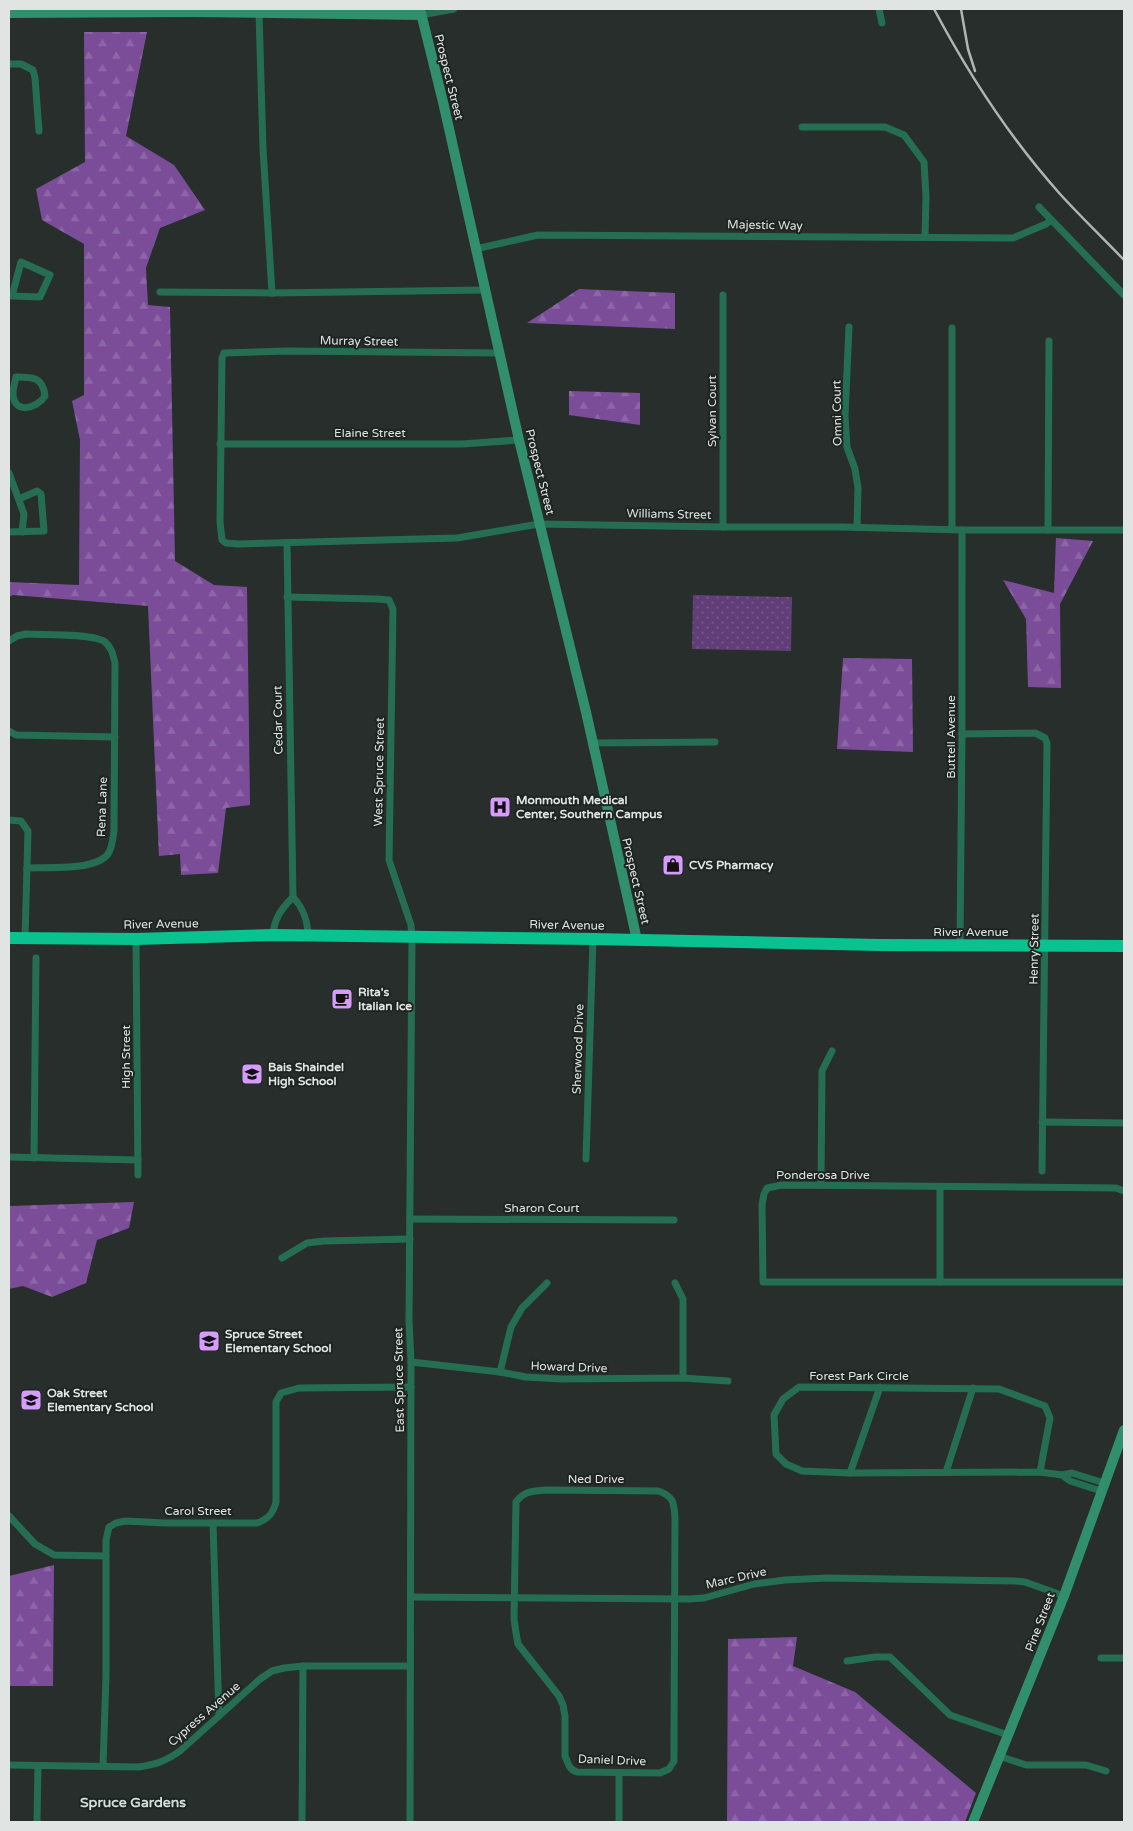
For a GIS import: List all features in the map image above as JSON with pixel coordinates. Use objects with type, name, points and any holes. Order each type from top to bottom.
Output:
[{"type":"highway","name":"River Avenue","points":[[9,938],[136,939],[273,935],[880,945],[1124,946]]},
{"type":"street","points":[[9,13],[131,11],[259,13],[302,11],[421,12],[454,9]]},
{"type":"street","points":[[879,9],[882,23]]},
{"type":"street","name":"Prospect Street","points":[[421,12],[519,440],[586,712],[638,940]]},
{"type":"street","points":[[259,13],[263,149],[272,293]]},
{"type":"street","points":[[9,64],[21,64],[33,70],[39,131]]},
{"type":"street","points":[[802,127],[885,127],[904,135],[924,162],[926,196],[925,238]]},
{"type":"street","points":[[1039,207],[1124,295]]},
{"type":"street","name":"Majestic Way","points":[[475,249],[538,235],[1013,238],[1051,220]]},
{"type":"street","points":[[21,262],[50,275],[40,297],[11,296],[21,262]]},
{"type":"street","points":[[160,292],[272,293],[485,290]]},
{"type":"street","name":"Sylvan Court","points":[[723,295],[723,527]]},
{"type":"street","name":"Omni Court","points":[[849,327],[845,416],[847,447],[855,469],[858,488],[857,527]]},
{"type":"street","points":[[952,328],[952,529]]},
{"type":"street","points":[[1048,530],[1049,341]]},
{"type":"street","name":"Murray Street","points":[[220,444],[222,358],[224,354],[230,352],[499,353]]},
{"type":"street","points":[[12,377],[34,377],[44,387],[46,396],[41,403],[30,408],[23,408],[14,400],[12,377]]},
{"type":"street","name":"Elaine Street","points":[[220,444],[462,444],[519,440]]},
{"type":"street","name":"Williams Street","points":[[220,444],[221,533],[222,540],[226,543],[457,538],[540,524],[857,527],[962,530],[1124,530]]},
{"type":"street","points":[[9,473],[24,514],[22,532]]},
{"type":"street","points":[[9,532],[44,531],[41,494],[37,491],[19,499]]},
{"type":"street","name":"Buttell Avenue","points":[[960,945],[962,530]]},
{"type":"street","name":"Cedar Court","points":[[287,543],[293,897]]},
{"type":"street","name":"West Spruce Street","points":[[287,597],[378,599],[389,600],[392,604],[389,860],[411,925],[412,937]]},
{"type":"street","name":"Rena Lane","points":[[9,640],[26,634],[93,637],[104,641],[112,651],[115,663],[114,831],[108,854],[98,863],[28,868]]},
{"type":"street","points":[[9,731],[16,735],[115,737]]},
{"type":"street","name":"Henry Street","points":[[962,734],[1035,733],[1046,738],[1047,743],[1042,1171]]},
{"type":"street","points":[[592,743],[715,742]]},
{"type":"street","points":[[9,820],[21,821],[28,831],[25,938]]},
{"type":"street","points":[[273,935],[276,919],[293,897],[298,902],[307,920],[308,937]]},
{"type":"street","name":"East Spruce Street","points":[[410,1822],[411,1362],[409,1321],[412,937]]},
{"type":"street","name":"High Street","points":[[136,939],[138,1175]]},
{"type":"street","name":"Sherwood Drive","points":[[586,1159],[593,939]]},
{"type":"street","points":[[34,1158],[36,958]]},
{"type":"street","points":[[820,1186],[822,1071],[832,1051]]},
{"type":"street","points":[[1042,1122],[1124,1122]]},
{"type":"street","points":[[9,1157],[138,1160]]},
{"type":"street","name":"Ponderosa Drive","points":[[1124,1192],[1116,1188],[772,1186],[767,1188],[762,1205],[763,1282],[1124,1282]]},
{"type":"street","points":[[940,1187],[940,1282]]},
{"type":"street","name":"Sharon Court","points":[[410,1219],[674,1220]]},
{"type":"street","points":[[282,1258],[307,1243],[410,1239]]},
{"type":"street","points":[[500,1372],[511,1327],[522,1308],[547,1283]]},
{"type":"street","points":[[675,1283],[683,1299],[683,1378]]},
{"type":"street","name":"Howard Drive","points":[[411,1362],[500,1372],[526,1377],[561,1379],[683,1378],[728,1381]]},
{"type":"street","name":"Carol Street","points":[[103,1766],[106,1676],[106,1556],[108,1531],[111,1526],[126,1521],[257,1523],[271,1515],[276,1502],[276,1402],[281,1392],[299,1388],[411,1387]]},
{"type":"street","name":"Forest Park Circle","points":[[1040,1472],[1050,1418],[1045,1406],[999,1389],[800,1387],[783,1399],[774,1415],[776,1454],[786,1464],[802,1471],[850,1473],[1040,1472],[1062,1475],[1072,1473],[1103,1487]]},
{"type":"street","points":[[850,1473],[880,1387]]},
{"type":"street","points":[[946,1472],[973,1388]]},
{"type":"street","name":"Pine Street","points":[[974,1822],[1064,1596],[1124,1430]]},
{"type":"street","name":"Ned Drive","points":[[515,1597],[515,1518],[516,1502],[521,1494],[545,1490],[658,1491],[667,1494],[674,1505],[674,1599]]},
{"type":"street","points":[[9,1516],[35,1544],[54,1555],[106,1556]]},
{"type":"street","points":[[213,1523],[219,1716]]},
{"type":"street","name":"Marc Drive","points":[[411,1597],[704,1598],[770,1581],[827,1578],[1015,1581],[1025,1582],[1064,1596]]},
{"type":"street","name":"Daniel Drive","points":[[515,1597],[514,1619],[518,1644],[559,1696],[563,1705],[565,1756],[570,1768],[577,1772],[619,1773],[660,1773],[670,1769],[674,1761],[674,1599]]},
{"type":"street","points":[[847,1661],[875,1656],[890,1657],[950,1715],[1008,1735]]},
{"type":"street","points":[[1102,1658],[1124,1658]]},
{"type":"street","points":[[302,1822],[303,1666]]},
{"type":"street","name":"Cypress Avenue","points":[[9,1765],[138,1766],[156,1764],[168,1760],[260,1679],[272,1672],[284,1668],[303,1666],[410,1666]]},
{"type":"street","points":[[999,1756],[1026,1765],[1086,1765],[1106,1771]]},
{"type":"street","points":[[37,1822],[38,1766]]},
{"type":"street","points":[[619,1773],[619,1822]]},
{"type":"shaded area","points":[[693,595],[792,597],[791,651],[692,649]]},
{"type":"green space","points":[[84,32],[147,32],[126,136],[174,165],[205,210],[160,228],[146,268],[148,305],[170,307],[175,561],[214,585],[247,587],[250,805],[226,808],[218,873],[181,875],[180,854],[159,856],[148,606],[13,595],[9,597],[9,582],[79,585],[80,440],[72,401],[84,395],[84,244],[42,220],[36,189],[85,162]]},
{"type":"green space","points":[[579,289],[675,293],[675,329],[527,323]]},
{"type":"green space","points":[[569,391],[640,393],[640,425],[569,415]]},
{"type":"green space","points":[[1056,538],[1093,541],[1060,604],[1061,688],[1028,687],[1026,619],[1003,580],[1054,593]]},
{"type":"green space","points":[[843,658],[912,659],[913,752],[837,749]]},
{"type":"green space","points":[[134,1202],[129,1228],[97,1240],[86,1283],[52,1297],[23,1286],[9,1289],[9,1206]]},
{"type":"green space","points":[[54,1565],[53,1686],[9,1686],[9,1576]]},
{"type":"green space","points":[[797,1637],[793,1666],[855,1692],[976,1793],[965,1822],[727,1822],[728,1639]]},
{"type":"railway","points":[[934,9],[976,82],[1024,151],[1060,194],[1124,260]]},
{"type":"railway","points":[[961,9],[968,49],[975,71]]},
{"type":"place","name":"Monmouth Medical Center, Southern Campus","points":[[500,807]]},
{"type":"place","name":"CVS Pharmacy","points":[[673,865]]},
{"type":"place","name":"Rita's Italian Ice","points":[[342,999]]},
{"type":"place","name":"Bais Shaindel High School","points":[[252,1074]]},
{"type":"place","name":"Spruce Street Elementary School","points":[[209,1341]]},
{"type":"place","name":"Oak Street Elementary School","points":[[31,1400]]},
{"type":"district","name":"Spruce Gardens","points":[[133,1802]]}]
